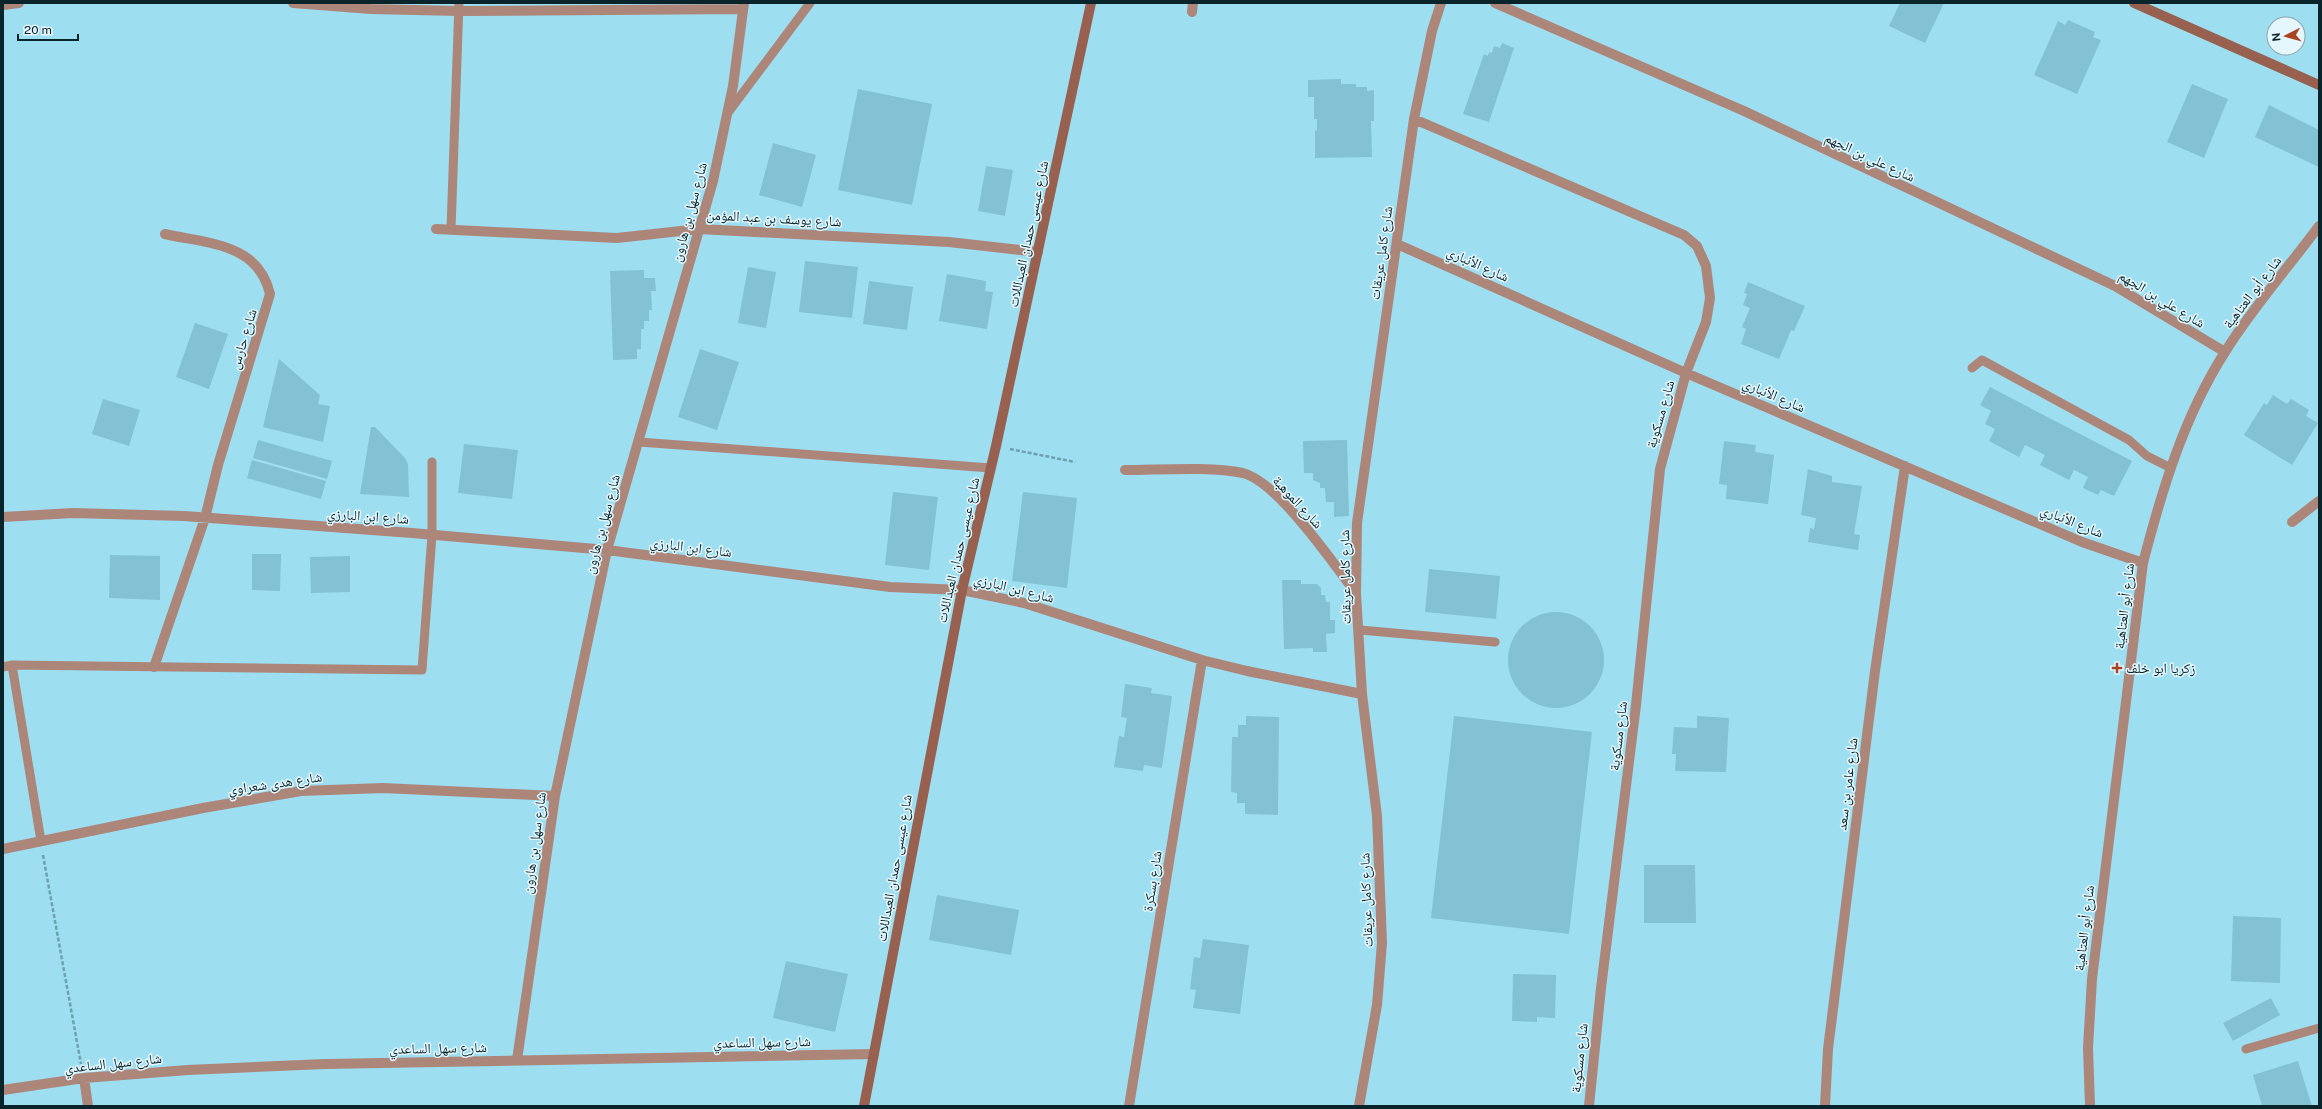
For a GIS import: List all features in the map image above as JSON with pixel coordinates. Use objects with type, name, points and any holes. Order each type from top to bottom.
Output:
[{"type":"street","points":[[3,5],[19,3]]},
{"type":"street","points":[[293,3],[371,9],[459,7],[744,6]]},
{"type":"street","name":"شارع عيسى حمدان العبداللات","points":[[864,1106],[962,590],[996,446],[1091,3]]},
{"type":"street","name":"شارع كامل عريقات","points":[[1359,1106],[1377,1005],[1382,943],[1377,816],[1362,694],[1360,630],[1356,593],[1358,523],[1414,119],[1432,32],[1441,3]]},
{"type":"street","name":"شارع علي بن الجهم","points":[[1495,3],[1744,112],[2115,286],[2225,352]]},
{"type":"street","points":[[2134,3],[2319,85]]},
{"type":"street","name":"شارع سهل بن هارون","points":[[517,1060],[555,796],[607,550],[713,181],[734,80],[744,6]]},
{"type":"street","name":"شارع مسكوية","points":[[1414,119],[1684,235],[1697,246],[1706,266],[1710,298],[1706,322],[1686,373],[1660,469],[1636,705],[1602,980],[1589,1106]]},
{"type":"street","name":"شارع أبو العتاهية","points":[[2090,1106],[2088,1048],[2092,979],[2144,563],[2171,468],[2193,412],[2225,352],[2319,226]]},
{"type":"street","name":"شارع يوسف بن عبد المؤمن","points":[[436,229],[617,238],[699,229],[949,242],[1038,252]]},
{"type":"street","name":"شارع حارس","points":[[154,667],[205,518],[218,465],[270,294],[267,280],[259,268],[248,258],[234,250],[165,234]]},
{"type":"street","name":"شارع الأنباري","points":[[1397,244],[1686,373],[2082,542],[2144,563]]},
{"type":"street","name":"شارع عامر بن سعد","points":[[1825,1106],[1828,1049],[1875,671],[1905,466]]},
{"type":"street","name":"شارع الموهبة","points":[[1124,470],[1226,471],[1244,474],[1259,480],[1282,500],[1356,593]]},
{"type":"street","points":[[2292,522],[2319,501]]},
{"type":"street","name":"شارع ابن البارزي","points":[[3,517],[72,513],[205,518],[432,535],[607,550],[890,586],[962,590],[1024,603],[1202,660],[1247,671],[1362,694]]},
{"type":"street","name":"شارع بسكرة","points":[[1129,1106],[1202,660]]},
{"type":"street","name":"شارع هدى شعراوي","points":[[3,849],[204,808],[301,791],[384,788],[555,796]]},
{"type":"street","name":"شارع سهل الساعدي","points":[[3,1090],[84,1078],[188,1070],[517,1060],[874,1054]]},
{"type":"street","points":[[84,1078],[88,1106]]},
{"type":"lane","points":[[726,115],[810,3]]},
{"type":"lane","points":[[451,229],[459,7]]},
{"type":"lane","points":[[1972,368],[1982,360],[2129,440],[2147,456],[2171,468]]},
{"type":"lane","points":[[639,442],[991,468]]},
{"type":"lane","points":[[41,841],[8,666],[422,670],[432,535],[432,462]]},
{"type":"lane","points":[[1360,630],[1495,642]]},
{"type":"lane","points":[[2246,1049],[2319,1028]]},
{"type":"path","points":[[996,446],[1075,462]]},
{"type":"path","points":[[41,841],[84,1078]]},
{"type":"building","points":[[1900,3],[1944,3],[1925,43],[1889,26]]},
{"type":"building","points":[[2068,20],[2095,32],[2093,37],[2101,40],[2077,94],[2034,75],[2058,21],[2065,25]]},
{"type":"building","points":[[1502,43],[1514,48],[1489,122],[1463,114],[1484,54],[1488,56],[1489,52],[1492,53],[1494,46],[1500,48]]},
{"type":"building","points":[[1341,79],[1341,84],[1356,84],[1356,87],[1367,87],[1367,91],[1374,90],[1374,121],[1371,121],[1372,157],[1315,158],[1315,131],[1317,130],[1317,119],[1314,119],[1314,97],[1308,97],[1308,80]]},
{"type":"building","points":[[2192,84],[2228,99],[2204,158],[2167,142]]},
{"type":"building","points":[[858,89],[932,104],[912,205],[838,190]]},
{"type":"building","points":[[2269,105],[2319,130],[2319,167],[2255,137]]},
{"type":"building","points":[[773,143],[816,155],[802,207],[759,195]]},
{"type":"building","points":[[986,166],[1013,170],[1005,216],[978,211]]},
{"type":"building","points":[[805,261],[858,267],[852,318],[799,312]]},
{"type":"building","points":[[748,267],[776,272],[766,328],[738,323]]},
{"type":"building","points":[[644,270],[644,278],[655,278],[656,291],[651,291],[652,310],[649,310],[649,321],[644,321],[644,329],[641,329],[641,349],[637,349],[637,359],[613,360],[610,271]]},
{"type":"building","points":[[947,274],[986,281],[985,291],[993,292],[987,329],[939,321]]},
{"type":"building","points":[[869,281],[913,287],[907,330],[863,324]]},
{"type":"building","points":[[1748,282],[1805,306],[1794,331],[1791,330],[1779,359],[1741,344],[1746,329],[1742,327],[1750,308],[1743,305],[1747,294],[1744,293]]},
{"type":"building","points":[[195,323],[228,334],[209,389],[176,377]]},
{"type":"building","points":[[700,349],[739,362],[717,430],[678,417]]},
{"type":"building","points":[[279,359],[320,395],[318,404],[330,406],[323,442],[263,427]]},
{"type":"building","points":[[1990,387],[2132,461],[2114,496],[2101,490],[2098,495],[2083,488],[2088,477],[2074,470],[2069,480],[2040,465],[2045,455],[2025,445],[2019,457],[1989,441],[1995,429],[1985,424],[1991,411],[1980,405]]},
{"type":"building","points":[[2273,395],[2287,404],[2291,399],[2309,410],[2306,416],[2318,423],[2292,465],[2244,435],[2264,403],[2267,405]]},
{"type":"building","points":[[103,399],[140,410],[129,446],[92,434]]},
{"type":"building","points":[[371,427],[375,427],[405,458],[408,464],[409,497],[360,494]]},
{"type":"building","points":[[258,440],[332,461],[327,479],[253,458]]},
{"type":"building","points":[[1347,440],[1349,516],[1334,517],[1334,502],[1326,502],[1325,488],[1320,488],[1320,483],[1313,480],[1313,473],[1304,473],[1303,441]]},
{"type":"building","points":[[1724,441],[1756,445],[1755,452],[1774,455],[1768,504],[1726,499],[1727,485],[1719,484]]},
{"type":"building","points":[[464,444],[518,450],[512,499],[458,493]]},
{"type":"building","points":[[252,460],[326,481],[321,499],[247,478]]},
{"type":"building","points":[[1808,469],[1832,476],[1832,482],[1862,486],[1854,534],[1860,535],[1858,550],[1808,542],[1810,528],[1814,529],[1816,518],[1801,515]]},
{"type":"building","points":[[893,492],[938,497],[929,570],[885,565]]},
{"type":"building","points":[[1023,492],[1077,498],[1067,588],[1012,581]]},
{"type":"building","points":[[252,554],[281,554],[280,591],[252,590]]},
{"type":"building","points":[[110,555],[160,556],[160,600],[109,598]]},
{"type":"building","points":[[350,556],[350,592],[311,593],[310,557]]},
{"type":"building","points":[[1429,569],[1500,576],[1496,619],[1425,612]]},
{"type":"building","points":[[1282,580],[1301,580],[1301,584],[1317,584],[1321,588],[1321,595],[1325,595],[1326,602],[1330,602],[1330,620],[1335,620],[1335,633],[1326,634],[1327,652],[1313,652],[1313,648],[1284,649]]},
{"type":"building","points":[[1556,612],[1574,616],[1583,620],[1590,626],[1596,633],[1600,642],[1604,660],[1600,678],[1596,687],[1590,694],[1583,700],[1574,704],[1556,708],[1538,704],[1529,700],[1522,694],[1516,687],[1512,678],[1508,660],[1512,642],[1516,633],[1522,626],[1529,620],[1538,616]]},
{"type":"building","points":[[1125,684],[1152,688],[1151,693],[1172,696],[1162,768],[1144,765],[1143,771],[1114,767],[1119,736],[1124,737],[1127,718],[1121,717]]},
{"type":"building","points":[[1246,716],[1279,717],[1278,815],[1245,814],[1245,803],[1237,803],[1237,793],[1231,792],[1232,737],[1238,737],[1238,725],[1246,725]]},
{"type":"building","points":[[1454,716],[1592,732],[1569,934],[1431,918]]},
{"type":"building","points":[[1697,716],[1729,718],[1726,772],[1675,771],[1676,754],[1672,754],[1674,727],[1697,728]]},
{"type":"building","points":[[1644,865],[1695,865],[1696,923],[1644,923]]},
{"type":"building","points":[[937,895],[1019,910],[1011,955],[929,940]]},
{"type":"building","points":[[2233,916],[2281,918],[2280,983],[2231,981]]},
{"type":"building","points":[[1203,939],[1249,945],[1240,1014],[1193,1008],[1196,990],[1190,989],[1194,957],[1200,958]]},
{"type":"building","points":[[786,961],[848,974],[835,1032],[773,1018]]},
{"type":"building","points":[[1513,974],[1556,975],[1555,1018],[1537,1017],[1537,1022],[1512,1021]]},
{"type":"building","points":[[2271,998],[2280,1015],[2233,1041],[2223,1023]]},
{"type":"building","points":[[2298,1061],[2312,1106],[2262,1106],[2253,1075]]},
{"type":"place","name":"زكريا ابو خلف","points":[[2117,668]]}]
